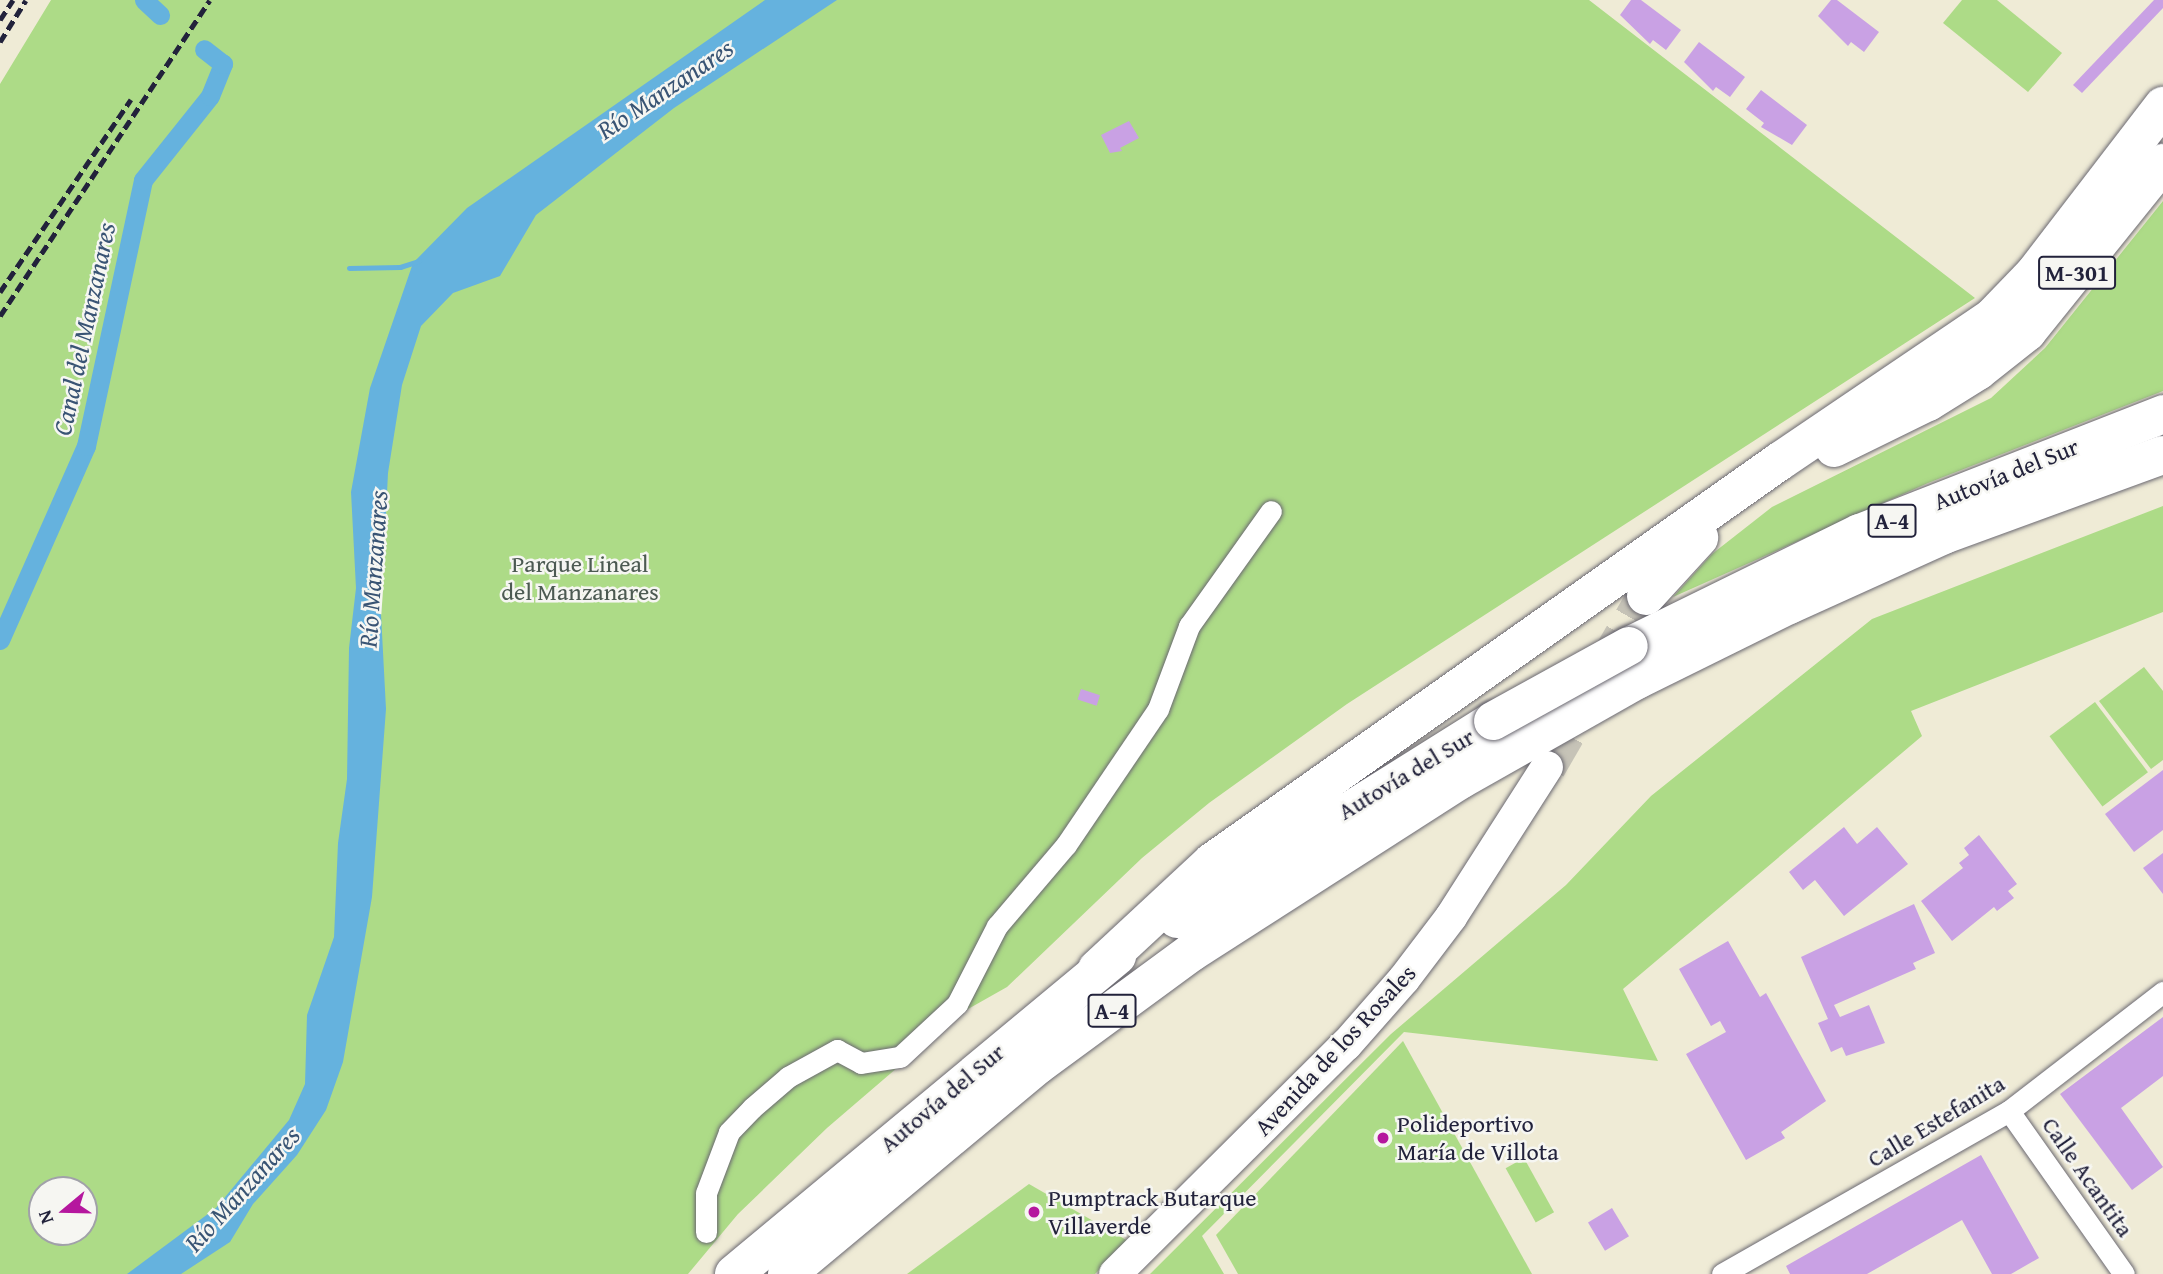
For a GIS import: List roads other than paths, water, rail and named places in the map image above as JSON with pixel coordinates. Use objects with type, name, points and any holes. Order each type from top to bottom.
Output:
[{"type":"highway","name":"M-301","points":[[1646,596],[1693,544],[1725,517],[1950,359],[2034,274],[2163,106]]},
{"type":"highway","name":"M-301","points":[[1800,464],[1928,402],[1978,372],[2027,332],[2060,296],[2163,163]]},
{"type":"highway","points":[[1097,969],[1212,862],[1780,461],[1997,314]]},
{"type":"highway","name":"Autovía del Sur","points":[[734,1274],[1097,969],[1493,721],[1629,646],[1860,534],[2163,414]]},
{"type":"highway","name":"Autovía del Sur","points":[[787,1274],[963,1124],[1082,1033],[1215,937],[1460,780],[1636,680],[1788,606],[1944,535],[2163,455]]},
{"type":"street","points":[[706,1232],[706,1194],[729,1132],[752,1108],[788,1077],[837,1050],[861,1063],[900,1057],[957,1004],[997,926],[1066,845],[1158,709],[1189,626],[1271,511]]},
{"type":"street","name":"Avenida de los Rosales","points":[[1115,1274],[1346,1045],[1404,979],[1451,917],[1548,767]]},
{"type":"street","name":"Calle Estefanita","points":[[1728,1273],[2009,1111],[2163,992]]},
{"type":"street","name":"Calle Acantita","points":[[2009,1111],[2124,1274]]},
{"type":"water","name":"Río Manzanares","points":[[765,0],[837,0],[674,108],[536,215],[500,276],[453,293],[421,326],[402,385],[388,473],[381,614],[386,709],[372,897],[343,1062],[326,1110],[297,1155],[253,1204],[230,1242],[181,1274],[127,1274],[216,1208],[289,1120],[305,1084],[307,1015],[334,937],[338,843],[347,779],[349,648],[356,588],[351,492],[370,388],[413,263],[467,208]]},
{"type":"waterway","name":"Canal del Manzanares","points":[[144,0],[160,15]]},
{"type":"waterway","name":"Canal del Manzanares","points":[[0,640],[86,446],[143,180],[210,96],[223,64],[204,49]]},
{"type":"waterway","points":[[349,268],[400,267],[419,261]]},
{"type":"tunnel","points":[[1547,767],[1646,596]]},
{"type":"railway","points":[[0,20],[13,0]]},
{"type":"railway","points":[[0,42],[26,0]]},
{"type":"railway","points":[[0,316],[210,0]]},
{"type":"railway","points":[[0,292],[131,99]]},
{"type":"place","name":"Polideportivo María de Villota","points":[[1383,1138]]},
{"type":"place","name":"Pumptrack Butarque Villaverde","points":[[1034,1212]]},
{"type":"park label","name":"Parque Lineal del Manzanares","points":[[580,578]]}]
